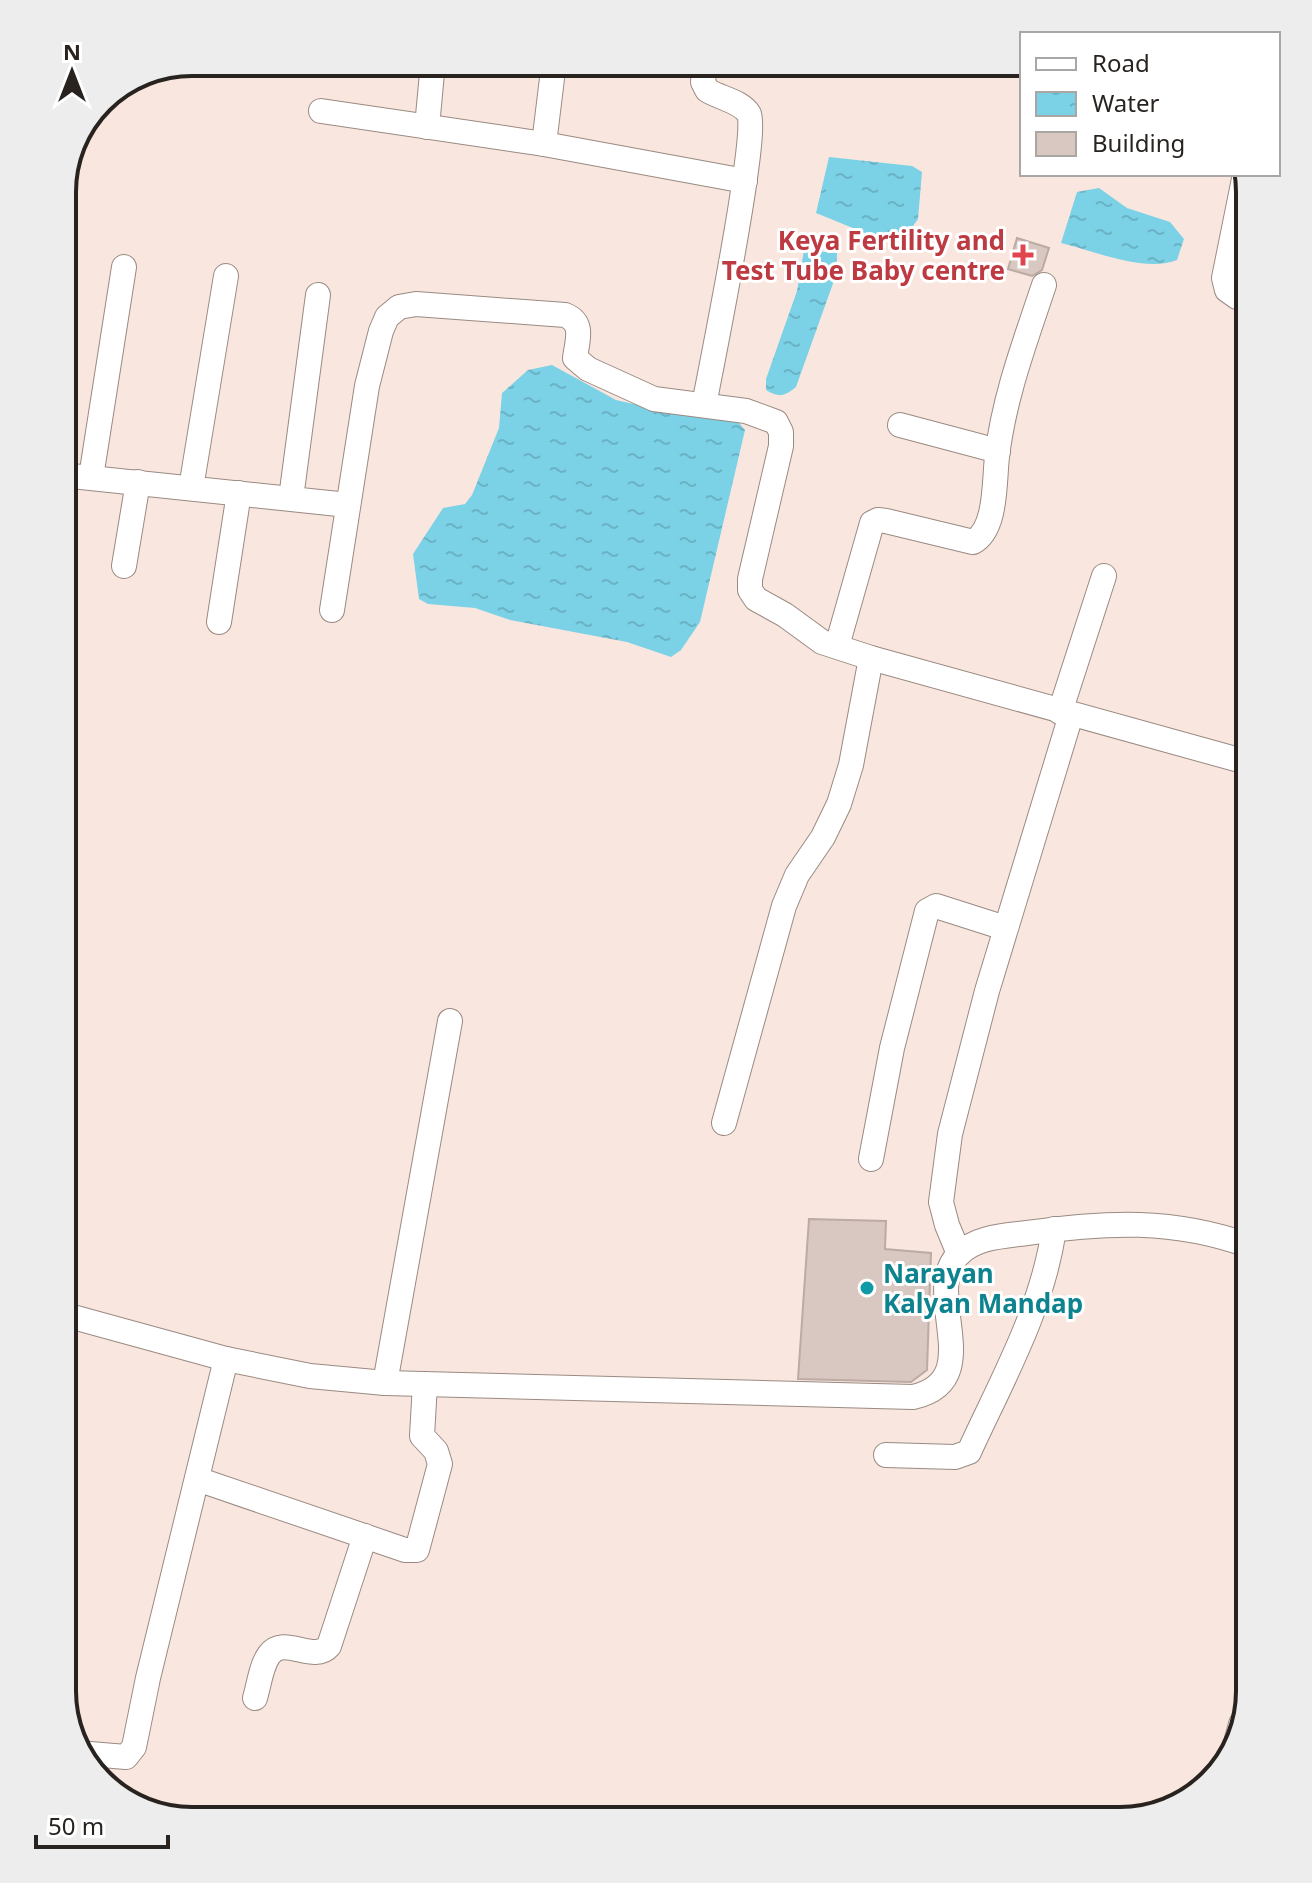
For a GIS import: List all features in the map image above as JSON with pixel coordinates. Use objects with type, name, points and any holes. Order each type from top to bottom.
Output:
[{"type":"street","points":[[427,127],[432,76]]},
{"type":"street","points":[[544,144],[552,76]]},
{"type":"street","points":[[704,76],[707,90],[739,105],[750,115],[752,124],[745,181],[704,405]]},
{"type":"street","points":[[321,111],[544,144],[745,181]]},
{"type":"street","points":[[1236,219],[1224,278],[1227,290],[1236,296]]},
{"type":"street","points":[[91,477],[124,267]]},
{"type":"street","points":[[191,488],[226,276]]},
{"type":"street","points":[[837,646],[872,523],[886,521],[973,542],[981,538],[989,519],[1006,402],[1044,285]]},
{"type":"street","points":[[291,498],[318,295]]},
{"type":"street","points":[[332,610],[367,386],[387,317],[399,307],[416,304],[565,315],[575,319],[578,325],[575,358],[579,363],[654,399],[746,411],[776,422],[781,432],[781,446],[753,564],[750,590],[756,599],[785,615],[822,642],[1066,714],[1236,759]]},
{"type":"street","points":[[900,425],[998,451]]},
{"type":"street","points":[[76,476],[348,505]]},
{"type":"street","points":[[124,566],[138,482]]},
{"type":"street","points":[[219,622],[239,493]]},
{"type":"street","points":[[959,1254],[941,1202],[943,1174],[962,1084],[1104,576]]},
{"type":"street","points":[[724,1123],[784,906],[797,875],[823,837],[839,804],[851,765],[871,658]]},
{"type":"street","points":[[871,1159],[892,1048],[927,911],[936,906],[1005,928]]},
{"type":"street","points":[[385,1383],[450,1021]]},
{"type":"street","points":[[76,1318],[226,1359],[310,1376],[385,1383],[913,1397],[927,1394],[940,1385],[947,1374],[950,1360],[947,1287],[952,1263],[973,1244],[991,1238],[1088,1224],[1190,1228],[1236,1242]]},
{"type":"street","points":[[886,1455],[955,1457],[969,1452],[1026,1330],[1044,1276],[1054,1229]]},
{"type":"street","points":[[95,1754],[126,1757],[134,1747],[226,1359]]},
{"type":"street","points":[[197,1479],[412,1552],[421,1545],[440,1464],[436,1451],[422,1436],[425,1384]]},
{"type":"street","points":[[255,1698],[268,1656],[274,1650],[290,1648],[317,1653],[324,1652],[329,1646],[365,1536]]},
{"type":"water","points":[[829,157],[912,166],[922,172],[918,219],[905,237],[870,235],[816,213]]},
{"type":"water","points":[[1099,188],[1127,208],[1170,222],[1184,239],[1177,260],[1150,264],[1135,262],[1061,243],[1077,192]]},
{"type":"water","points":[[804,250],[837,253],[836,275],[796,387],[778,395],[766,390],[766,379],[797,291]]},
{"type":"water","points":[[552,365],[616,400],[651,408],[730,412],[745,430],[700,622],[681,650],[671,657],[627,642],[510,620],[475,608],[428,604],[419,599],[413,554],[443,508],[465,504],[472,495],[499,428],[502,393],[528,370]]},
{"type":"building","points":[[1017,238],[1049,248],[1042,270],[1032,276],[1008,269]]},
{"type":"building","name":"Narayan Kalyan Mandap","points":[[809,1219],[886,1221],[885,1249],[931,1253],[927,1370],[911,1382],[798,1379]]},
{"type":"place","name":"Keya Fertility and Test Tube Baby centre","points":[[1023,255]]},
{"type":"place","name":"Narayan Kalyan Mandap","points":[[867,1288]]}]
